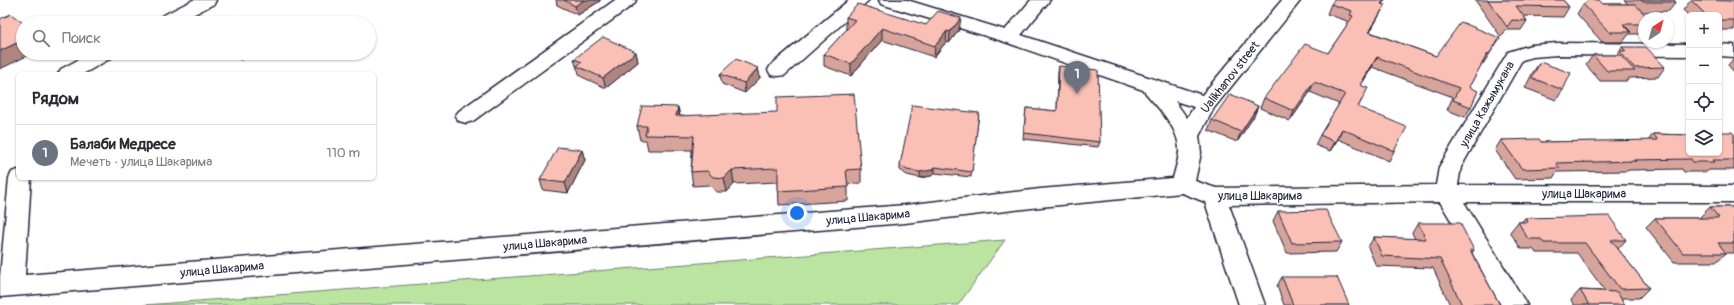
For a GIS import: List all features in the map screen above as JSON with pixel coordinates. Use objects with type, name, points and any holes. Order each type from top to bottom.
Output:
[{"type":"street","points":[[177,16],[208,0]]},
{"type":"street","points":[[466,116],[628,0]]},
{"type":"street","points":[[778,70],[860,0]]},
{"type":"street","points":[[888,0],[1009,37],[1206,104]]},
{"type":"street","points":[[1009,37],[1041,0]]},
{"type":"street","name":"Ualikhanov street","points":[[1188,136],[1206,104],[1292,0]]},
{"type":"street","name":"улица Кажымукана","points":[[1447,193],[1447,180],[1450,167],[1515,56],[1531,51],[1557,49],[1686,50]]},
{"type":"street","points":[[1722,50],[1734,51]]},
{"type":"street","points":[[72,72],[93,60]]},
{"type":"street","points":[[1150,85],[1166,103],[1188,136],[1190,154],[1183,185]]},
{"type":"street","points":[[6,287],[20,180]]},
{"type":"street","name":"улица Шакарима","points":[[6,287],[905,214],[1040,198],[1183,185],[1215,198],[1447,193],[1734,194]]},
{"type":"street","points":[[1447,193],[1514,305]]},
{"type":"street","points":[[1215,198],[1252,305]]},
{"type":"green space","points":[[1005,240],[958,305],[144,305]]},
{"type":"building","points":[[564,0],[584,0],[575,6]]},
{"type":"building","points":[[1334,0],[1384,0],[1381,4],[1385,5],[1369,32],[1436,56],[1461,22],[1500,38],[1489,54],[1488,53],[1469,87],[1478,91],[1471,107],[1453,100],[1459,88],[1377,57],[1360,85],[1368,88],[1358,107],[1407,127],[1394,151],[1342,129],[1335,142],[1320,135],[1345,94],[1314,82],[1294,111],[1264,98],[1305,44],[1328,53],[1353,16],[1350,15],[1352,11],[1331,4]]},
{"type":"building","points":[[1488,0],[1563,0],[1569,7],[1516,6],[1527,21],[1512,20],[1507,27]]},
{"type":"building","points":[[1589,0],[1599,0],[1603,4],[1635,4],[1642,12],[1638,12],[1638,24],[1623,24],[1631,32],[1609,32],[1583,4]]},
{"type":"building","points":[[1641,0],[1674,0],[1676,2],[1643,2]]},
{"type":"building","points":[[1691,0],[1734,1],[1734,20],[1722,20],[1722,12],[1703,12]]},
{"type":"building","points":[[858,4],[926,25],[938,11],[961,18],[950,32],[947,31],[935,46],[882,28],[851,64],[824,54],[855,20],[846,17]]},
{"type":"building","points":[[11,14],[16,18],[16,43],[0,51],[0,19]]},
{"type":"building","points":[[603,37],[636,52],[603,78],[577,66],[582,62],[574,59]]},
{"type":"building","points":[[1622,47],[1647,48],[1665,67],[1635,68],[1619,51],[1626,51]]},
{"type":"building","points":[[1593,55],[1620,55],[1635,71],[1607,71]]},
{"type":"building","points":[[736,59],[758,68],[744,83],[720,74]]},
{"type":"building","points":[[1540,62],[1571,73],[1563,90],[1532,78]]},
{"type":"building","points":[[1059,66],[1098,70],[1100,142],[1024,133],[1026,108],[1057,111]]},
{"type":"building","points":[[854,94],[861,169],[846,170],[848,187],[778,191],[778,168],[732,170],[724,178],[713,177],[707,171],[691,172],[694,136],[645,135],[647,126],[637,126],[642,106],[678,107],[676,116],[777,112],[777,97]]},
{"type":"building","points":[[1230,94],[1258,106],[1241,132],[1212,120]]},
{"type":"building","points":[[912,105],[979,113],[972,172],[935,167],[932,170],[920,172],[907,170],[900,165]]},
{"type":"building","points":[[1722,132],[1732,132],[1734,134],[1734,160],[1693,162],[1691,159],[1556,163],[1560,168],[1522,169],[1501,140],[1539,139],[1541,142],[1658,140],[1653,134],[1686,135],[1686,156],[1722,156]]},
{"type":"building","points":[[558,147],[582,150],[565,183],[540,180]]},
{"type":"building","points":[[1710,207],[1734,207],[1734,243],[1718,243],[1726,253],[1683,253],[1655,218],[1719,218]]},
{"type":"building","points":[[1326,210],[1342,242],[1292,243],[1278,211]]},
{"type":"building","points":[[1609,216],[1626,240],[1611,240],[1649,288],[1620,289],[1585,243],[1544,243],[1541,239],[1528,239],[1518,222],[1528,222],[1525,218]]},
{"type":"building","points":[[1418,223],[1460,223],[1474,250],[1470,250],[1500,305],[1462,305],[1440,259],[1382,256],[1374,237],[1426,239]]},
{"type":"building","points":[[1282,277],[1337,277],[1349,305],[1293,305]]},
{"type":"building","points":[[1580,290],[1617,292],[1625,305],[1589,305]]},
{"type":"place","name":"Балаби Медресе","points":[[1077,94]]}]
